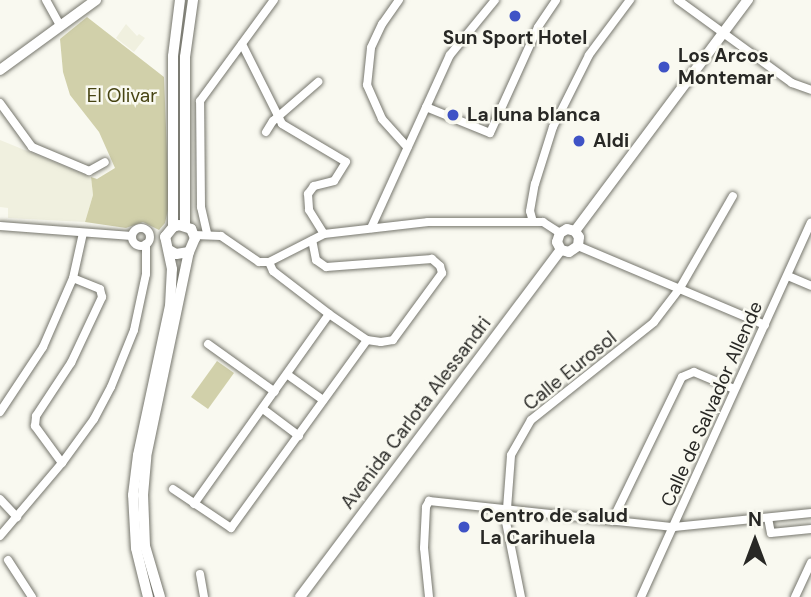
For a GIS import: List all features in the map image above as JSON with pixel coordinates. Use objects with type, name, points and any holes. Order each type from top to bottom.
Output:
[{"type":"main road","points":[[0,71],[96,0]]},
{"type":"main road","points":[[148,597],[136,548],[133,495],[138,455],[170,306],[169,250],[165,237],[173,227],[173,56],[180,0]]},
{"type":"main road","points":[[160,597],[145,546],[143,495],[146,457],[189,252],[195,244],[194,235],[186,225],[185,57],[193,0]]},
{"type":"main road","points":[[575,231],[748,0]]},
{"type":"main road","points":[[173,227],[186,225]]},
{"type":"main road","points":[[567,229],[575,231],[579,237],[578,246],[571,251],[561,250],[557,242],[559,233],[567,229]]},
{"type":"main road","points":[[169,250],[176,254],[189,252]]},
{"type":"main road","name":"Avenida Carlota Alessandri","points":[[301,596],[561,250]]},
{"type":"street","points":[[46,0],[60,26]]},
{"type":"street","points":[[207,233],[201,206],[200,101],[274,0]]},
{"type":"street","points":[[399,0],[382,24],[371,48],[367,85],[382,119],[407,147]]},
{"type":"street","points":[[372,228],[450,55],[495,0]]},
{"type":"street","points":[[426,107],[490,133],[538,27],[556,0]]},
{"type":"street","points":[[533,222],[530,211],[535,184],[553,127],[589,55],[630,0]]},
{"type":"street","points":[[678,0],[792,83],[811,90]]},
{"type":"street","points":[[242,44],[282,124],[346,162],[334,181],[314,186],[308,194],[309,209],[324,234]]},
{"type":"street","points":[[266,132],[318,82]]},
{"type":"street","points":[[0,103],[32,147],[89,171],[105,162]]},
{"type":"street","name":"Calle Eurosol","points":[[521,597],[508,537],[506,510],[512,455],[531,420],[654,322],[680,288],[733,197]]},
{"type":"street","points":[[194,235],[207,233],[221,236],[259,262],[269,262],[324,234],[428,222],[543,222],[559,233]]},
{"type":"street","name":"Calle de Salvador Allende","points":[[641,597],[811,223]]},
{"type":"street","points":[[0,226],[132,236]]},
{"type":"street","points":[[0,536],[62,463],[94,419],[111,387],[134,330],[146,274],[147,230],[139,228],[132,236]]},
{"type":"street","points":[[0,412],[43,347],[73,278],[83,233]]},
{"type":"street","points":[[132,236],[137,245],[165,237]]},
{"type":"street","points":[[269,262],[273,271],[367,340],[393,340],[442,273],[437,261],[326,267],[316,260],[312,240]]},
{"type":"street","points":[[578,246],[765,325]]},
{"type":"street","points":[[788,276],[811,286]]},
{"type":"street","points":[[62,463],[35,426],[36,416],[71,363],[102,297],[100,289],[73,278]]},
{"type":"street","points":[[194,504],[329,314]]},
{"type":"street","points":[[173,489],[231,528],[367,340]]},
{"type":"street","points":[[208,344],[275,392]]},
{"type":"street","points":[[612,521],[682,377],[694,372],[734,389]]},
{"type":"street","points":[[288,374],[323,400]]},
{"type":"street","points":[[263,409],[299,436]]},
{"type":"street","points":[[0,499],[18,517]]},
{"type":"street","points":[[429,597],[425,548],[429,501],[674,527],[811,513]]},
{"type":"street","points":[[768,518],[771,533],[811,529]]},
{"type":"street","points":[[8,560],[32,597]]},
{"type":"street","points":[[795,597],[811,563]]},
{"type":"street","points":[[200,575],[204,597]]},
{"type":"shaded area","points":[[126,24],[137,36],[139,34],[145,38],[134,52],[116,38]]},
{"type":"shaded area","points":[[0,140],[91,177],[93,195],[85,222],[8,218],[8,208],[0,207]]},
{"type":"green space","name":"El Olivar","points":[[87,17],[164,77],[169,205],[165,223],[159,230],[143,222],[126,228],[85,222],[93,195],[91,177],[97,179],[115,168],[99,132],[70,95],[63,72],[60,39]]},
{"type":"green space","points":[[217,361],[234,373],[208,409],[191,397]]},
{"type":"place","name":"Sun Sport Hotel","points":[[515,16]]},
{"type":"place","name":"Los Arcos Montemar","points":[[664,67]]},
{"type":"place","name":"La luna blanca","points":[[453,115]]},
{"type":"place","name":"Aldi","points":[[579,141]]},
{"type":"place","name":"Centro de salud La Carihuela","points":[[464,527]]}]
